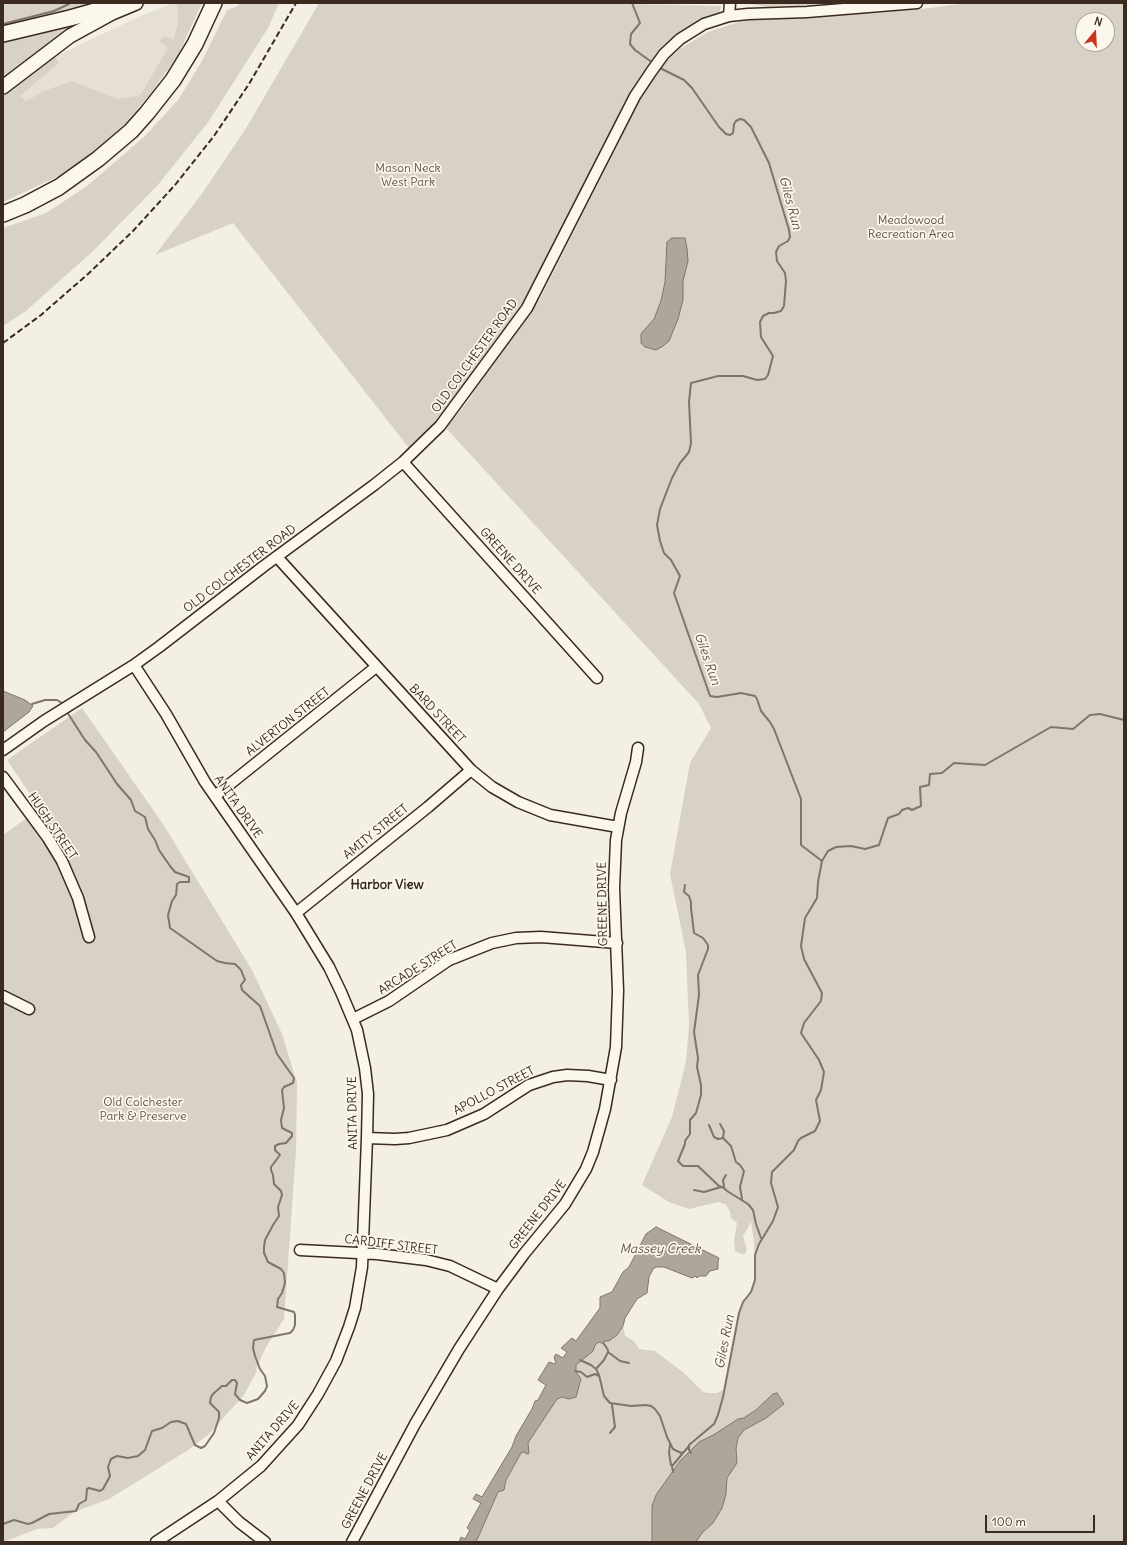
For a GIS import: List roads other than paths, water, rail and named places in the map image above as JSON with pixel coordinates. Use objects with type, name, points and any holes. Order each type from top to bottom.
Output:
[{"type":"highway","points":[[3,34],[124,3]]},
{"type":"highway","points":[[3,214],[44,196],[68,181],[98,160],[131,131],[173,80],[195,44],[214,3]]},
{"type":"main road","points":[[3,86],[70,36],[112,13],[136,3]]},
{"type":"street","points":[[730,3],[730,16]]},
{"type":"street","name":"OLD COLCHESTER ROAD","points":[[3,750],[44,721],[134,665],[352,502],[403,462],[440,426],[527,308],[635,96],[651,72],[672,46],[689,33],[710,22],[730,16],[823,11],[917,3]]},
{"type":"street","name":"GREENE DRIVE","points":[[403,462],[597,678]]},
{"type":"street","name":"BARD STREET","points":[[277,557],[471,770],[492,787],[518,802],[536,810],[564,818],[618,827]]},
{"type":"street","name":"ANITA DRIVE","points":[[134,665],[166,714],[198,770],[296,912],[328,967],[353,1019],[362,1049],[367,1081],[368,1138],[364,1253],[359,1289],[349,1327],[336,1361],[318,1394],[298,1425],[274,1453],[248,1478],[218,1501],[156,1542]]},
{"type":"street","name":"ALVERTON STREET","points":[[215,796],[376,667]]},
{"type":"street","name":"GREENE DRIVE","points":[[352,1542],[415,1424],[459,1349],[498,1289],[524,1254],[565,1204],[583,1175],[593,1152],[600,1128],[616,1047],[618,1012],[614,869],[618,827],[636,762],[638,748]]},
{"type":"street","name":"AMITY STREET","points":[[296,912],[428,807],[471,770]]},
{"type":"street","name":"HUGH STREET","points":[[3,777],[48,838],[62,861],[78,898],[89,937]]},
{"type":"street","name":"ARCADE STREET","points":[[353,1019],[389,1001],[449,960],[492,943],[516,938],[541,937],[616,943]]},
{"type":"street","points":[[3,996],[29,1010]]},
{"type":"street","name":"APOLLO STREET","points":[[368,1138],[409,1138],[447,1130],[484,1114],[528,1085],[553,1077],[567,1075],[610,1080]]},
{"type":"street","name":"CARDIFF STREET","points":[[300,1250],[364,1253],[438,1262],[460,1270],[498,1289]]},
{"type":"street","points":[[218,1501],[239,1522],[265,1542]]},
{"type":"water","points":[[672,238],[685,238],[687,248],[688,261],[683,281],[683,300],[678,319],[669,341],[656,350],[645,347],[641,343],[641,334],[654,319],[661,301],[665,282],[667,242]]},
{"type":"water","points":[[3,691],[25,700],[33,706],[29,712],[3,732]]},
{"type":"water","name":"Massey Creek","points":[[656,1227],[719,1258],[718,1269],[710,1271],[706,1276],[699,1276],[697,1278],[696,1276],[692,1278],[664,1267],[656,1267],[653,1269],[649,1277],[647,1293],[637,1299],[625,1318],[623,1326],[617,1335],[609,1341],[604,1341],[604,1344],[599,1342],[595,1345],[593,1351],[576,1365],[576,1372],[581,1379],[576,1397],[569,1399],[562,1397],[557,1399],[528,1443],[529,1453],[521,1453],[506,1480],[504,1490],[498,1492],[476,1542],[459,1542],[461,1537],[465,1539],[470,1530],[467,1528],[481,1503],[473,1499],[476,1494],[482,1497],[512,1447],[516,1436],[535,1401],[538,1400],[546,1385],[538,1380],[549,1362],[556,1363],[554,1357],[556,1354],[563,1358],[567,1352],[561,1348],[572,1338],[576,1341],[600,1308],[600,1297],[612,1292],[623,1272],[629,1267],[646,1234]]},
{"type":"water","points":[[777,1393],[784,1404],[766,1418],[744,1430],[738,1438],[736,1448],[737,1463],[727,1478],[726,1494],[722,1508],[713,1523],[702,1533],[696,1542],[652,1542],[652,1506],[656,1495],[680,1461],[699,1442],[715,1434],[738,1419],[744,1418],[757,1409],[773,1394]]},
{"type":"waterway","name":"Giles Run","points":[[632,3],[640,23],[631,34],[630,44],[635,50],[653,63]]},
{"type":"waterway","points":[[3,24],[54,11],[69,4]]},
{"type":"waterway","name":"Giles Run","points":[[658,67],[684,80],[692,88],[719,127],[726,134],[730,135],[733,133],[734,124],[740,119],[744,120],[751,127],[769,163],[789,230],[790,237],[788,241],[779,246],[776,252],[777,261],[785,273],[786,281],[784,306],[781,311],[769,313],[763,316],[760,322],[761,337],[773,356],[768,375],[765,379],[757,380],[743,376],[718,376],[691,383],[689,402],[691,443],[689,452],[680,463],[672,478],[660,509],[657,525],[664,553],[671,560],[680,576],[674,593],[710,696],[717,697],[741,693],[755,696],[761,711],[774,729],[801,799],[801,845],[822,861],[817,898],[805,918],[801,946],[804,959],[822,993],[821,1001],[804,1023],[801,1033],[819,1060],[824,1072],[821,1090],[816,1100],[820,1121],[815,1131],[801,1138],[794,1150],[772,1172],[771,1183],[778,1207],[773,1221],[759,1244],[755,1255],[755,1280],[751,1292],[743,1302],[739,1313],[723,1397],[718,1415],[714,1424],[689,1445],[689,1450],[691,1453]]},
{"type":"waterway","points":[[32,704],[45,700],[57,700],[62,703]]},
{"type":"waterway","points":[[3,1524],[14,1520],[28,1524],[49,1514],[76,1511],[79,1504],[86,1500],[87,1489],[89,1488],[100,1491],[103,1489],[110,1476],[108,1467],[111,1459],[117,1456],[128,1458],[138,1456],[145,1450],[152,1431],[162,1428],[171,1422],[178,1421],[186,1424],[195,1445],[201,1448],[205,1446],[214,1433],[219,1418],[219,1412],[210,1403],[213,1394],[222,1386],[226,1386],[232,1380],[235,1380],[237,1383],[235,1394],[240,1400],[247,1403],[258,1399],[265,1391],[267,1386],[265,1376],[260,1369],[255,1356],[253,1348],[254,1340],[290,1333],[295,1325],[294,1312],[277,1307],[278,1299],[282,1293],[285,1283],[284,1273],[281,1269],[268,1262],[264,1253],[265,1240],[279,1216],[278,1207],[282,1195],[281,1191],[274,1184],[271,1170],[271,1167],[280,1155],[275,1150],[275,1146],[286,1143],[292,1136],[292,1133],[282,1128],[281,1120],[284,1108],[282,1090],[284,1087],[293,1083],[294,1078],[277,1054],[260,1006],[242,990],[241,985],[245,980],[241,970],[235,964],[217,961],[170,928],[168,915],[172,901],[176,895],[177,884],[180,882],[189,882],[189,877],[175,872],[170,866],[159,850],[148,829],[145,817],[135,811],[131,800],[117,784],[67,712]]},
{"type":"waterway","points":[[822,861],[828,851],[836,847],[851,846],[865,849],[879,845],[888,818],[899,814],[902,810],[908,808],[912,810],[921,806],[920,787],[929,785],[930,774],[942,773],[954,763],[985,765],[1051,727],[1073,729],[1090,715],[1100,714],[1124,720]]},
{"type":"waterway","points":[[685,885],[684,892],[689,896],[691,902],[694,933],[703,938],[708,945],[708,949],[698,975],[699,995],[694,1032],[701,1095],[696,1113],[690,1120],[690,1134],[685,1141],[678,1161],[683,1166],[698,1166],[719,1186],[748,1204],[753,1210],[761,1238]]},
{"type":"waterway","points":[[720,1124],[724,1131],[723,1138],[731,1146],[736,1162],[744,1171],[740,1187],[742,1199]]},
{"type":"waterway","points":[[709,1125],[714,1137],[718,1139],[723,1138]]},
{"type":"waterway","points":[[724,1187],[723,1180],[726,1175]]},
{"type":"waterway","points":[[694,1190],[704,1192],[721,1187]]},
{"type":"waterway","points":[[596,1369],[604,1360],[608,1352],[604,1344]]},
{"type":"waterway","points":[[608,1352],[620,1361],[629,1363]]},
{"type":"waterway","points":[[580,1360],[596,1369],[604,1396],[610,1403],[631,1406],[651,1406],[660,1416],[673,1449],[681,1453],[684,1452],[689,1446]]},
{"type":"waterway","points":[[575,1371],[581,1372],[587,1377],[595,1374],[599,1376]]},
{"type":"waterway","points":[[610,1433],[615,1427],[612,1405]]},
{"type":"waterway","points":[[670,1445],[669,1453],[671,1465],[673,1465],[683,1453]]},
{"type":"waterway","points":[[672,1466],[673,1472]]},
{"type":"railway","points":[[3,343],[41,315],[88,274],[133,231],[175,185],[214,136],[249,84],[296,3]]},
{"type":"district","name":"Harbor View","points":[[387,885]]},
{"type":"park label","name":"Mason Neck West Park","points":[[408,176]]},
{"type":"park label","name":"Meadowood Recreation Area","points":[[911,228]]},
{"type":"park label","name":"Old Colchester Park & Preserve","points":[[143,1110]]}]
